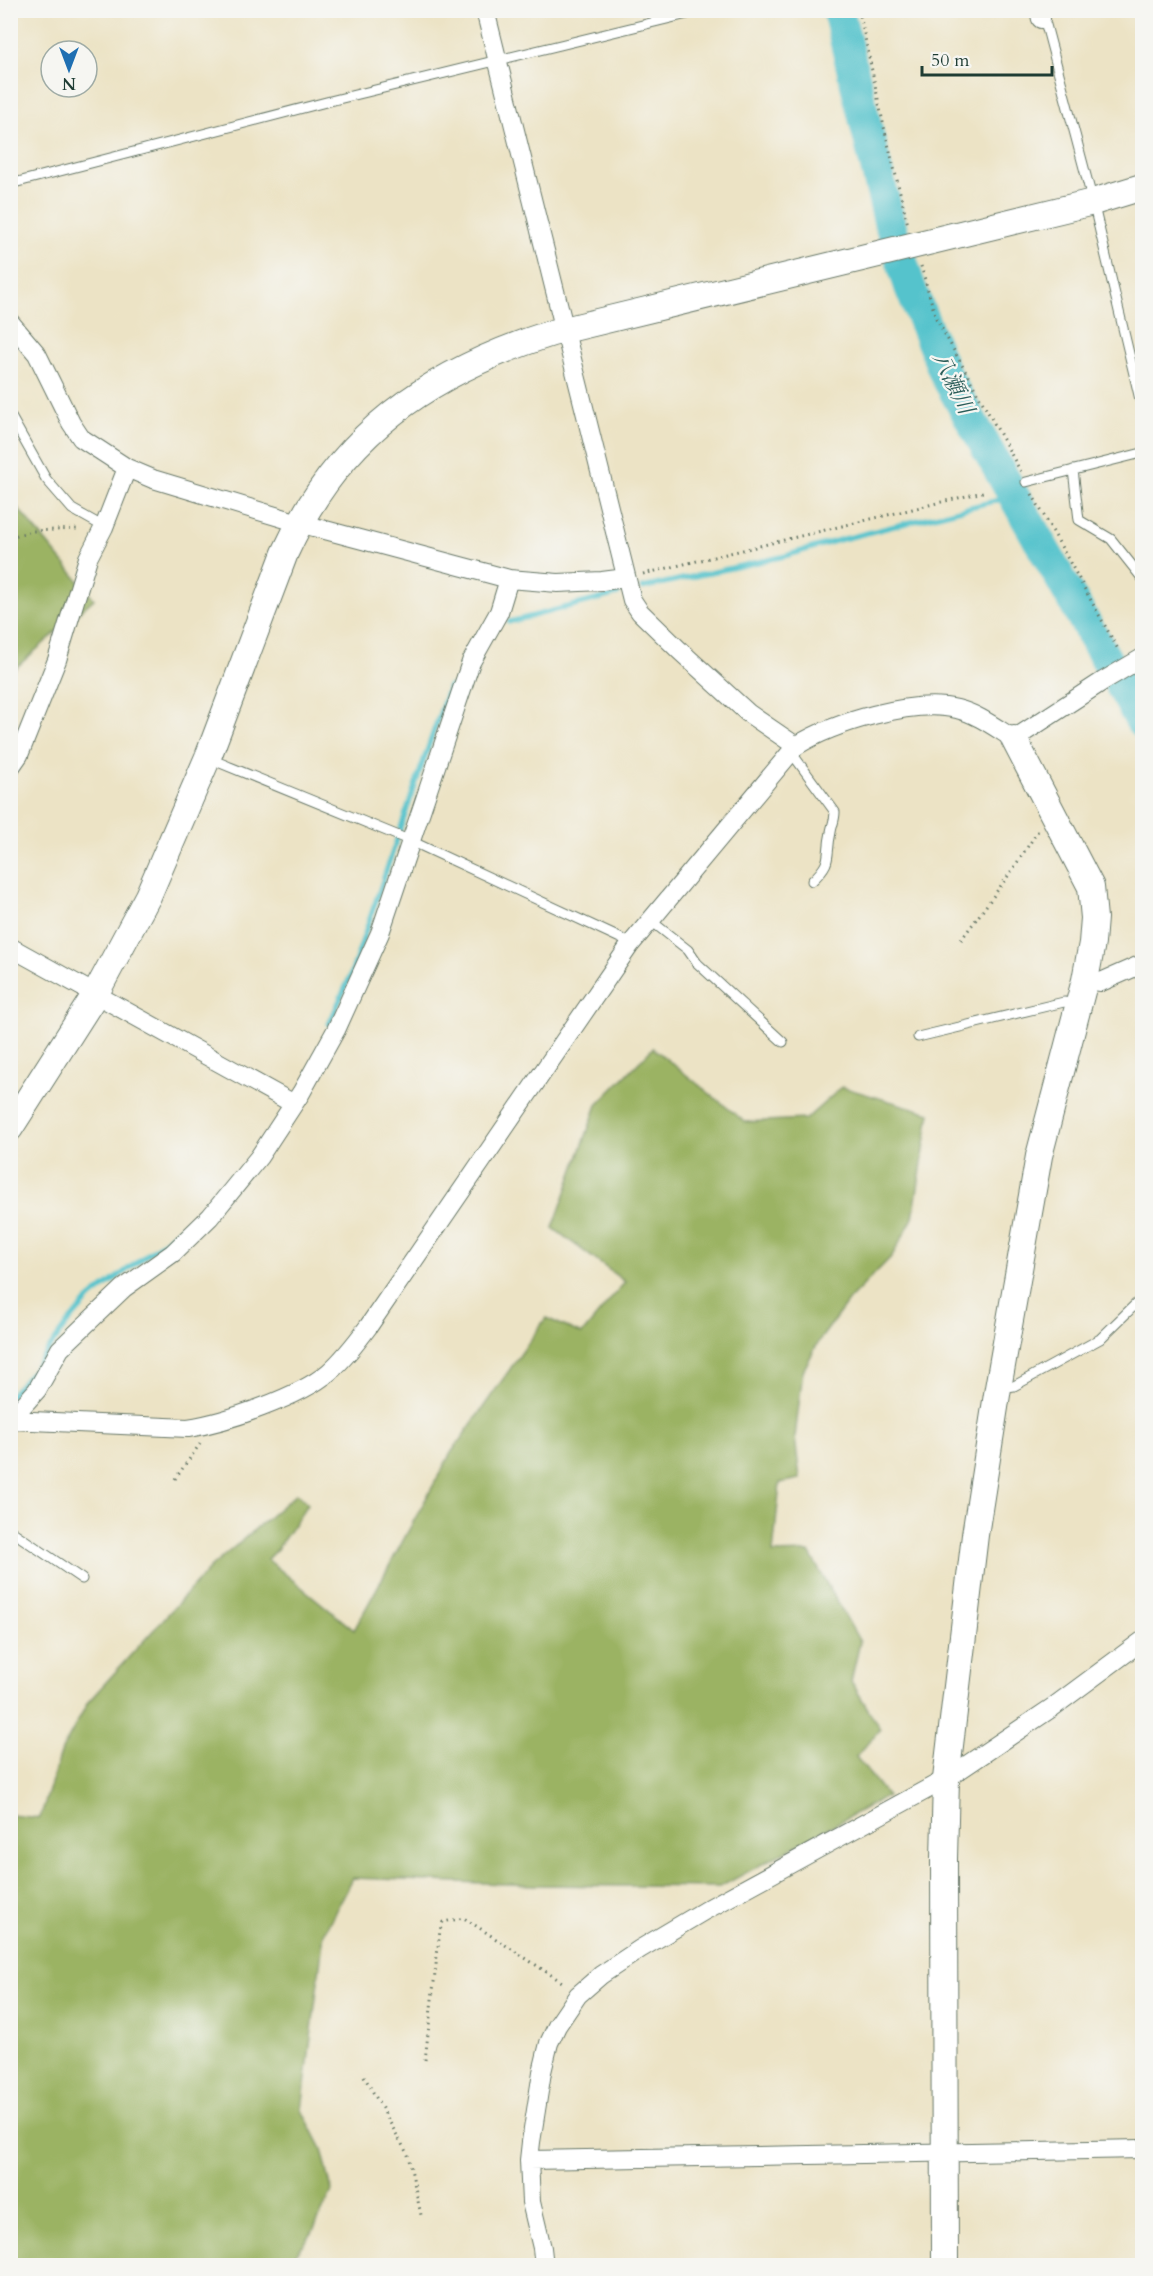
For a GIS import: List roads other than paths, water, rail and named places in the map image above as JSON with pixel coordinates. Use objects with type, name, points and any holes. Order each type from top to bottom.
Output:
[{"type":"street","points":[[485,10],[633,600],[640,612],[671,643],[747,713],[794,749]]},
{"type":"street","points":[[10,1128],[95,995],[148,896],[208,758],[285,554],[299,523],[349,453],[404,403],[431,384],[485,356],[526,341],[1093,202],[1143,187]]},
{"type":"street","points":[[10,322],[37,354],[71,423],[81,438],[127,468],[153,479],[299,523],[509,579],[558,583],[626,578]]},
{"type":"street","points":[[10,768],[19,754],[57,660],[88,558],[104,528],[127,468]]},
{"type":"street","points":[[10,1420],[37,1390],[60,1349],[124,1288],[173,1253],[210,1217],[259,1157],[294,1104],[336,1030],[380,933],[471,662],[498,612],[509,579]]},
{"type":"street","points":[[1014,739],[1103,681],[1132,665]]},
{"type":"street","points":[[10,1420],[188,1428],[216,1423],[306,1389],[345,1358],[630,945],[794,749],[820,733],[880,714],[937,707],[954,708],[967,712],[1014,739],[1091,887],[1094,901],[1092,943],[1083,992],[1039,1156],[998,1388],[975,1535],[946,1779],[944,1859],[945,2265]]},
{"type":"street","points":[[10,947],[294,1104]]},
{"type":"street","points":[[1083,992],[1143,964]]},
{"type":"street","points":[[544,2265],[531,2202],[529,2160],[542,2072],[549,2043],[557,2026],[578,1995],[640,1949],[704,1911],[946,1779],[1053,1707],[1143,1641]]},
{"type":"street","points":[[529,2160],[1143,2149]]},
{"type":"lane","points":[[10,184],[330,101],[704,10]]},
{"type":"lane","points":[[1040,15],[1046,25],[1093,202],[1143,408]]},
{"type":"lane","points":[[10,415],[46,479],[72,509],[104,528]]},
{"type":"lane","points":[[1026,482],[1143,453]]},
{"type":"lane","points":[[1073,470],[1079,520],[1111,539],[1143,578]]},
{"type":"lane","points":[[794,749],[835,812],[829,859],[824,869],[812,881]]},
{"type":"lane","points":[[208,758],[411,841],[622,939],[630,945]]},
{"type":"lane","points":[[651,920],[688,950],[697,963],[783,1042]]},
{"type":"lane","points":[[918,1037],[1064,1002],[1083,992]]},
{"type":"lane","points":[[998,1388],[1014,1386],[1100,1339],[1143,1298]]},
{"type":"lane","points":[[10,1530],[82,1579]]},
{"type":"waterway","name":"八瀬川","points":[[838,10],[889,221],[910,287],[946,376],[1142,723]]},
{"type":"waterway","points":[[642,588],[785,556],[1014,496]]},
{"type":"waterway","points":[[509,622],[618,594]]},
{"type":"waterway","points":[[329,1024],[350,977],[449,686]]},
{"type":"waterway","points":[[10,1396],[32,1372],[66,1325],[90,1298],[208,1208]]}]
